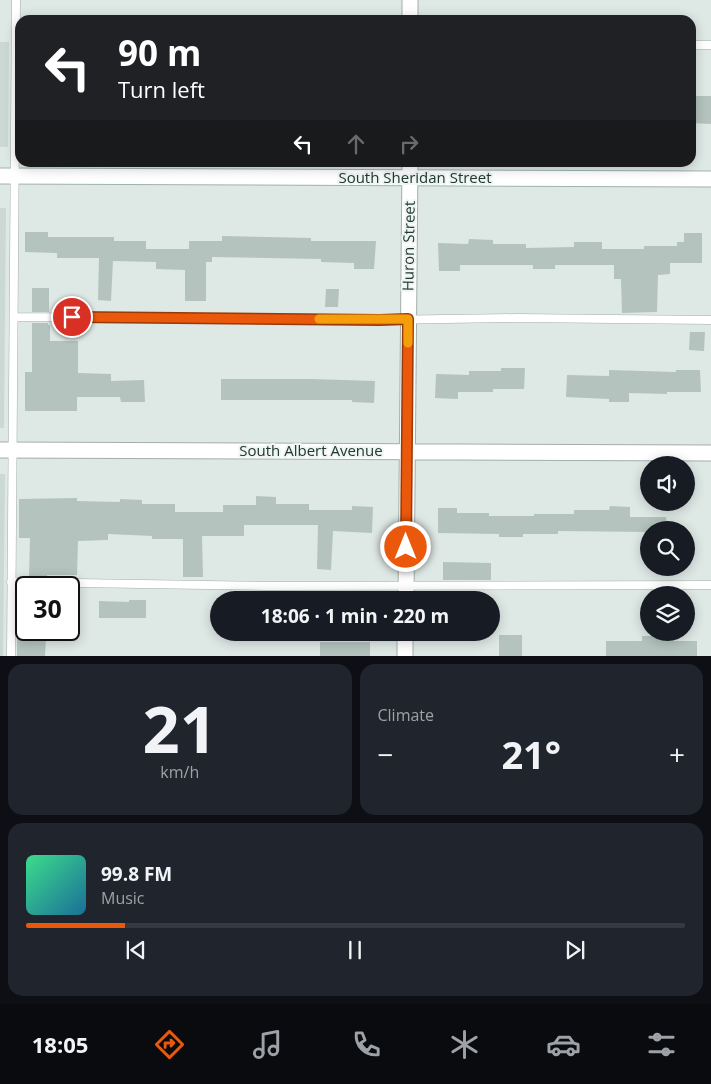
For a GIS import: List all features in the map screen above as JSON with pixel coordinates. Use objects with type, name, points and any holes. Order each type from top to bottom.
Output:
[{"type":"street","points":[[410,0],[410,15]]},
{"type":"street","name":"South Sheridan Street","points":[[0,176],[410,170],[711,179]]},
{"type":"street","name":"Huron Street","points":[[406,591],[410,170]]},
{"type":"street","name":"South Albert Avenue","points":[[7,450],[711,453]]},
{"type":"street","points":[[405,641],[405,656]]},
{"type":"lane","points":[[16,0],[17,15]]},
{"type":"lane","points":[[696,44],[711,44]]},
{"type":"lane","points":[[11,656],[7,450],[14,317],[16,167]]},
{"type":"lane","points":[[14,317],[711,320]]},
{"type":"lane","points":[[11,582],[267,586],[383,591]]},
{"type":"lane","points":[[450,591],[711,585]]},
{"type":"shaded area","points":[[0,42],[9,42],[8,147],[0,147]]},
{"type":"shaded area","points":[[0,208],[6,208],[4,428],[0,428]]},
{"type":"shaded area","points":[[0,474],[5,474],[3,656],[0,656]]},
{"type":"building","points":[[696,96],[711,96],[711,124],[696,123]]},
{"type":"building","points":[[25,232],[48,232],[48,237],[114,237],[114,241],[146,241],[146,249],[189,249],[189,241],[222,241],[222,236],[311,238],[311,241],[376,241],[374,269],[354,269],[354,263],[321,262],[321,259],[212,257],[212,262],[206,262],[206,301],[185,301],[185,270],[156,269],[156,262],[113,261],[111,301],[98,300],[99,258],[57,258],[57,253],[25,252]]},
{"type":"building","points":[[684,233],[702,233],[702,263],[670,263],[670,274],[658,275],[657,312],[622,313],[621,279],[614,279],[614,265],[555,265],[555,269],[533,269],[533,265],[460,265],[460,271],[439,271],[438,243],[468,244],[469,239],[493,240],[493,244],[526,244],[526,248],[574,247],[574,242],[602,242],[602,249],[644,249],[644,246],[677,246],[677,242],[684,242]]},
{"type":"building","points":[[32,288],[49,288],[49,312],[32,312]]},
{"type":"building","points":[[326,289],[339,289],[338,307],[325,307]]},
{"type":"building","points":[[32,323],[48,323],[50,325],[50,341],[78,341],[78,373],[111,374],[111,381],[144,380],[145,402],[121,402],[120,397],[77,397],[77,411],[25,411],[25,372],[32,372]]},
{"type":"building","points":[[690,332],[705,332],[704,351],[689,350]]},
{"type":"building","points":[[501,368],[525,368],[524,389],[493,389],[493,392],[458,392],[458,399],[435,398],[436,374],[469,375],[469,371],[501,371]]},
{"type":"building","points":[[609,370],[676,372],[676,370],[700,370],[701,392],[667,392],[667,394],[629,393],[629,402],[609,402],[609,399],[566,397],[567,375],[609,376]]},
{"type":"building","points":[[221,379],[375,381],[374,403],[352,402],[352,400],[221,400]]},
{"type":"building","points":[[256,496],[276,497],[276,504],[309,504],[309,510],[352,510],[352,506],[373,507],[372,533],[333,531],[331,570],[317,569],[318,525],[244,525],[244,536],[202,536],[203,577],[183,577],[183,539],[152,539],[152,536],[108,534],[108,540],[78,541],[77,575],[29,576],[30,538],[19,538],[19,499],[77,498],[77,501],[120,502],[120,499],[142,500],[142,504],[175,504],[175,512],[223,512],[223,505],[256,505]]},
{"type":"building","points":[[610,506],[630,507],[630,517],[666,517],[666,521],[640,521],[640,532],[558,531],[558,534],[523,534],[523,537],[499,537],[499,534],[438,533],[438,508],[457,508],[457,513],[489,513],[489,516],[574,514],[574,510],[609,510]]},
{"type":"building","points":[[443,562],[491,563],[491,580],[443,580]]},
{"type":"building","points":[[129,600],[146,600],[146,618],[99,618],[99,601],[129,602]]},
{"type":"building","points":[[500,635],[522,635],[522,656],[499,656]]},
{"type":"building","points":[[17,641],[46,641],[45,656],[17,656]]},
{"type":"building","points":[[606,641],[697,641],[697,656],[606,656]]},
{"type":"building","points":[[320,642],[370,642],[370,656],[320,656]]},
{"type":"slow traffic","points":[[319,319],[408,319],[408,343]]},
{"type":"route","points":[[72,317],[408,319],[406,547]]}]
